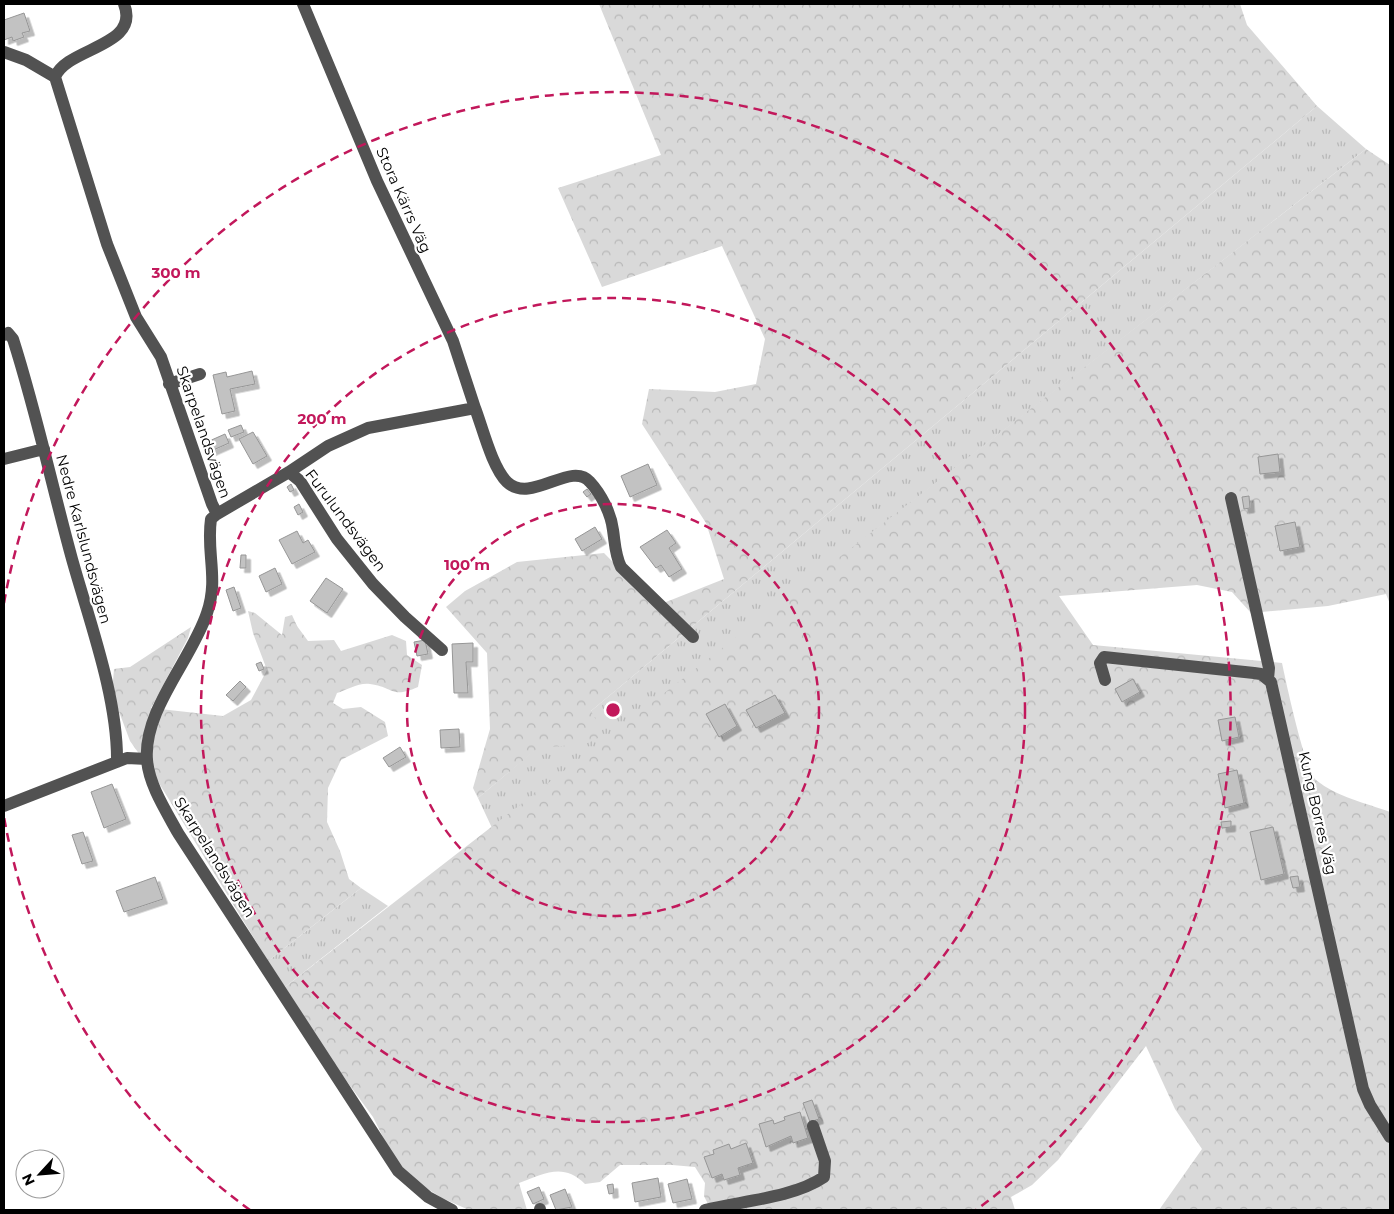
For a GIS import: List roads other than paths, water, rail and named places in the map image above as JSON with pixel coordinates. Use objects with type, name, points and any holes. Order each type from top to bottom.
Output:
[{"type":"street","points":[[4,52],[26,60],[55,77],[65,65],[118,34],[125,25],[128,13],[124,4]]},
{"type":"street","name":"Stora Kärrs Väg","points":[[303,4],[377,181],[453,341],[475,408]]},
{"type":"street","name":"Skarpelandsvägen","points":[[55,77],[107,244],[136,317],[161,357],[169,384],[217,514],[211,519],[209,530],[214,585],[207,614],[154,720],[147,759],[160,800],[178,833],[398,1171],[420,1191],[452,1210]]},
{"type":"street","name":"Nedre Karlslundsvägen","points":[[4,335],[8,334],[14,339],[44,449],[100,661],[110,706],[117,762]]},
{"type":"street","points":[[169,384],[200,374]]},
{"type":"street","points":[[475,408],[502,475],[516,488],[530,489],[573,476],[583,476],[590,481],[609,513],[617,558],[621,567],[693,637]]},
{"type":"street","name":"Furulundsvägen","points":[[217,514],[289,472],[328,446],[368,428],[475,408]]},
{"type":"street","points":[[4,459],[44,449]]},
{"type":"street","name":"Furulundsvägen","points":[[289,472],[300,481],[337,539],[373,584],[405,617],[442,650]]},
{"type":"street","name":"Kung Borres Väg","points":[[1231,498],[1269,668],[1268,679],[1276,698],[1363,1089],[1370,1105],[1390,1137]]},
{"type":"street","points":[[1105,680],[1100,663],[1104,657],[1254,673],[1268,679]]},
{"type":"street","points":[[4,806],[117,762],[136,757],[147,759]]},
{"type":"street","points":[[705,1210],[792,1190],[817,1182],[824,1177],[825,1162],[812,1126]]}]
